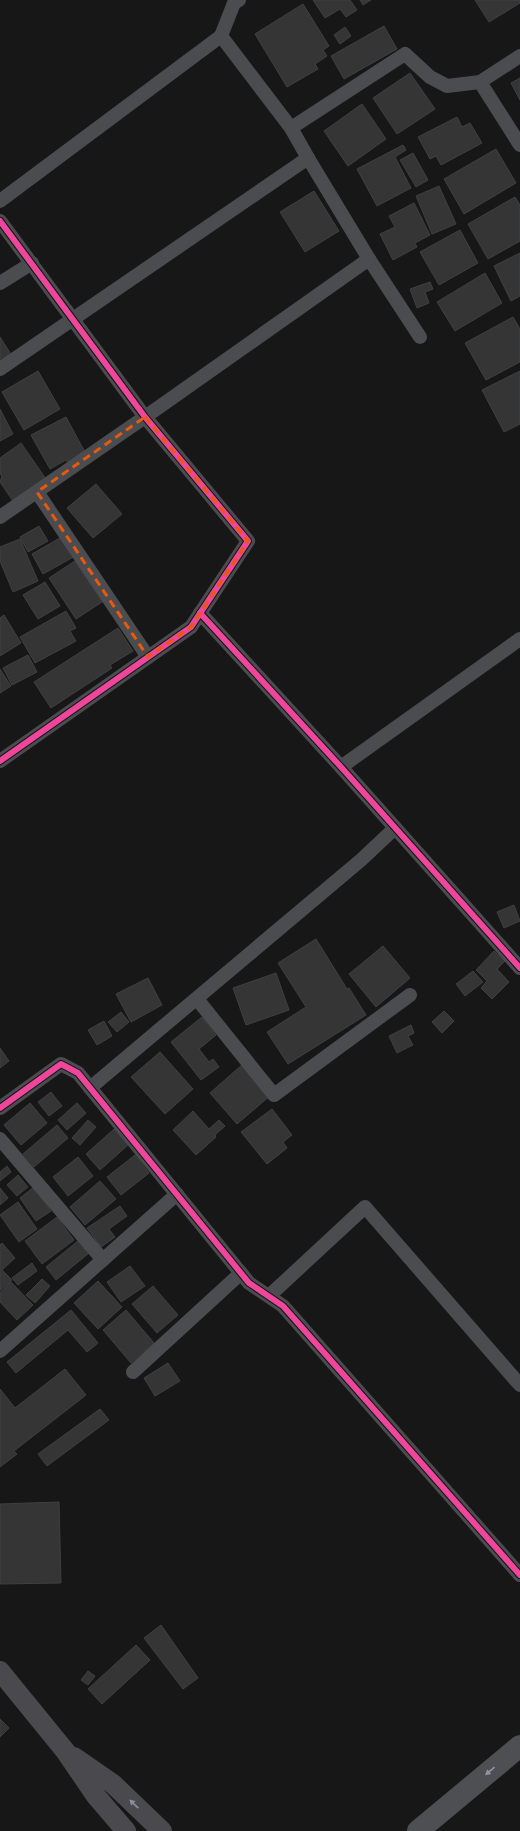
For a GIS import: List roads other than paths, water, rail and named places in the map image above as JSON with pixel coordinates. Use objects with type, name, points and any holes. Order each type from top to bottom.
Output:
[{"type":"main road","points":[[418,1831],[520,1746]]},
{"type":"street","points":[[0,201],[221,36],[234,3],[239,0]]},
{"type":"street","points":[[221,36],[291,128],[369,260],[420,337]]},
{"type":"street","points":[[291,128],[405,54],[430,77],[447,86],[480,82],[520,56]]},
{"type":"street","points":[[480,82],[520,145]]},
{"type":"street","points":[[0,369],[308,158]]},
{"type":"street","points":[[0,221],[145,417],[248,541],[191,627],[0,761]]},
{"type":"street","points":[[0,517],[369,260]]},
{"type":"street","points":[[0,283],[32,263]]},
{"type":"street","points":[[37,492],[148,657]]},
{"type":"street","points":[[200,613],[341,767],[520,968]]},
{"type":"street","points":[[341,767],[520,639]]},
{"type":"street","points":[[90,1088],[362,860],[394,828]]},
{"type":"street","points":[[197,999],[274,1095],[410,995]]},
{"type":"street","points":[[0,1108],[61,1064],[78,1073],[249,1283],[283,1306],[520,1575]]},
{"type":"street","points":[[0,1139],[103,1260]]},
{"type":"street","points":[[1,1346],[103,1260],[177,1194]]},
{"type":"street","points":[[269,1296],[365,1208],[520,1385]]},
{"type":"street","points":[[133,1372],[241,1273]]},
{"type":"street","points":[[0,1671],[66,1752],[96,1796],[126,1831]]},
{"type":"street","points":[[66,1752],[113,1784],[162,1831]]}]
